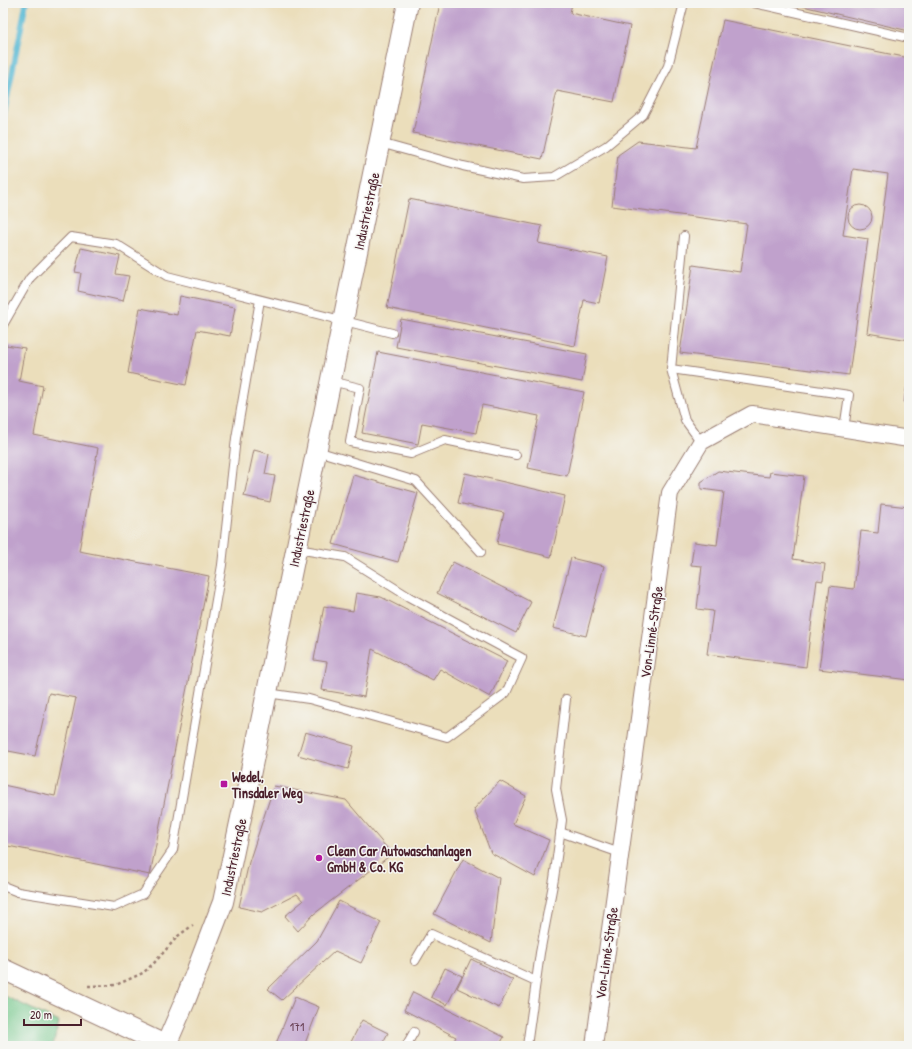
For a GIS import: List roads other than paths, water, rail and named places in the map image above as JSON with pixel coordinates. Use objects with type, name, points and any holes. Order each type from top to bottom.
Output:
[{"type":"street","name":"Industriestraße","points":[[166,1046],[223,902],[317,452],[408,3]]},
{"type":"street","name":"Von-Linné-Straße","points":[[594,1046],[670,492],[701,442],[752,414],[909,439]]},
{"type":"street","points":[[3,969],[166,1046]]},
{"type":"lane","points":[[380,143],[463,166],[523,179],[554,177],[606,146],[643,115],[668,66],[684,3]]},
{"type":"lane","points":[[754,3],[909,38]]},
{"type":"lane","points":[[684,236],[670,369],[685,420],[701,442]]},
{"type":"lane","points":[[3,325],[30,278],[71,237],[116,244],[167,276],[392,333]]},
{"type":"lane","points":[[3,886],[18,892],[114,907],[143,894],[173,850],[222,565],[236,438],[260,300]]},
{"type":"lane","points":[[670,369],[849,395],[844,429]]},
{"type":"lane","points":[[331,381],[360,388],[350,442],[411,454],[445,440],[516,455]]},
{"type":"lane","points":[[317,452],[416,480],[481,552]]},
{"type":"lane","points":[[267,693],[309,699],[446,737],[506,693],[522,658],[409,597],[345,557],[297,549]]},
{"type":"lane","points":[[527,1046],[562,820],[556,789],[566,699]]},
{"type":"lane","points":[[560,832],[620,853]]},
{"type":"lane","points":[[415,961],[431,934],[536,981]]},
{"type":"lane","points":[[406,1046],[414,1032]]},
{"type":"waterway","points":[[3,120],[26,3]]},
{"type":"place","name":"Wedel, Tinsdaler Weg","points":[[224,784]]},
{"type":"place","name":"Clean Car Autowaschanlagen GmbH & Co. KG","points":[[319,858]]}]
